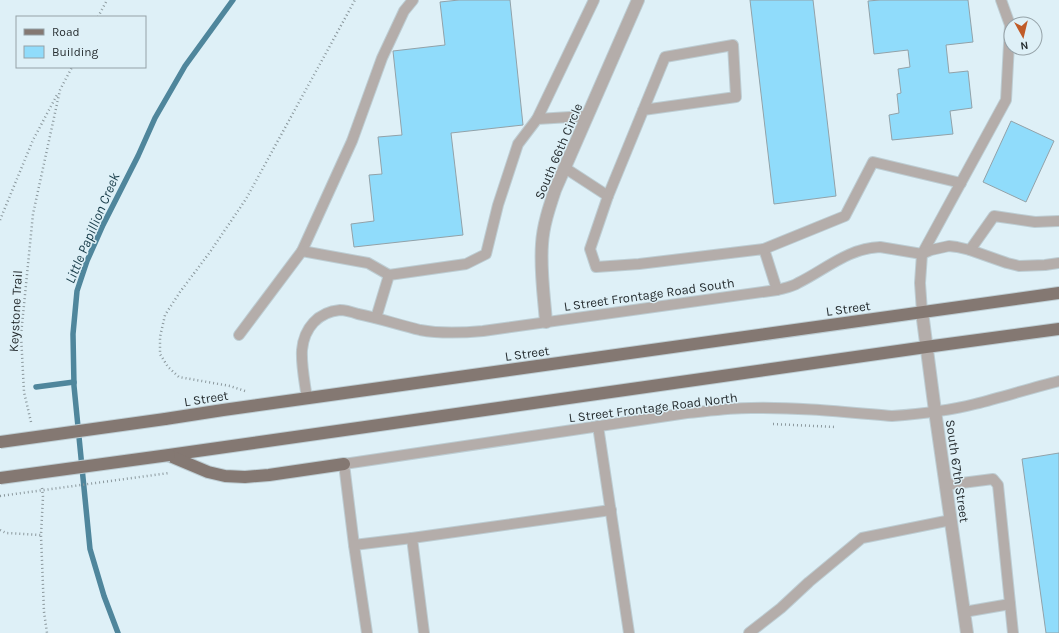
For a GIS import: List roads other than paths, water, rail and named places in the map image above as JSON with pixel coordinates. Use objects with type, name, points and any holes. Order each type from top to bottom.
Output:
[{"type":"main road","name":"L Street","points":[[0,442],[1059,293]]},
{"type":"main road","points":[[0,478],[1059,329]]},
{"type":"main road","points":[[168,455],[208,472],[225,476],[245,477],[269,475],[344,464]]},
{"type":"street","name":"South 66th Circle","points":[[546,322],[542,268],[542,244],[546,219],[555,190],[638,0]]},
{"type":"street","name":"South 67th Street","points":[[922,312],[967,633]]},
{"type":"lane","points":[[239,335],[302,251],[352,141],[382,58],[404,11],[413,0]]},
{"type":"lane","points":[[302,251],[368,263],[388,275],[466,264],[486,254],[498,205],[518,144],[537,119],[594,0]]},
{"type":"lane","points":[[922,312],[920,282],[922,254],[1006,100],[1010,25],[1001,0]]},
{"type":"lane","points":[[643,110],[736,98],[734,45],[665,56],[643,110],[608,196],[590,249],[596,267],[639,264],[764,250],[845,216],[873,162],[961,183]]},
{"type":"lane","points":[[537,119],[587,116]]},
{"type":"lane","points":[[565,168],[608,196]]},
{"type":"lane","points":[[970,250],[994,216],[1035,222],[1059,221]]},
{"type":"lane","name":"L Street Frontage Road South","points":[[307,398],[302,361],[302,349],[309,329],[317,319],[328,312],[342,310],[420,330],[455,333],[483,331],[777,290],[797,284],[851,252],[864,248],[880,246],[922,254],[931,250],[950,246],[970,250],[1019,266],[1059,263]]},
{"type":"lane","points":[[764,250],[777,290]]},
{"type":"lane","points":[[376,318],[388,275]]},
{"type":"lane","name":"L Street Frontage Road North","points":[[344,464],[718,409],[783,408],[892,416],[909,415],[976,404],[1059,381]]},
{"type":"lane","points":[[598,426],[629,633]]},
{"type":"lane","points":[[344,464],[367,633]]},
{"type":"lane","points":[[946,485],[993,479],[998,485],[1013,633]]},
{"type":"lane","points":[[354,545],[610,510]]},
{"type":"lane","points":[[749,633],[781,608],[809,582],[862,538],[951,520]]},
{"type":"lane","points":[[412,538],[424,633]]},
{"type":"lane","points":[[964,612],[1010,604]]},
{"type":"waterway","name":"Little Papillion Creek","points":[[118,633],[104,596],[90,549],[74,386],[73,334],[77,291],[87,261],[103,225],[138,156],[155,118],[185,66],[233,0]]},
{"type":"waterway","points":[[36,387],[74,382]]}]
